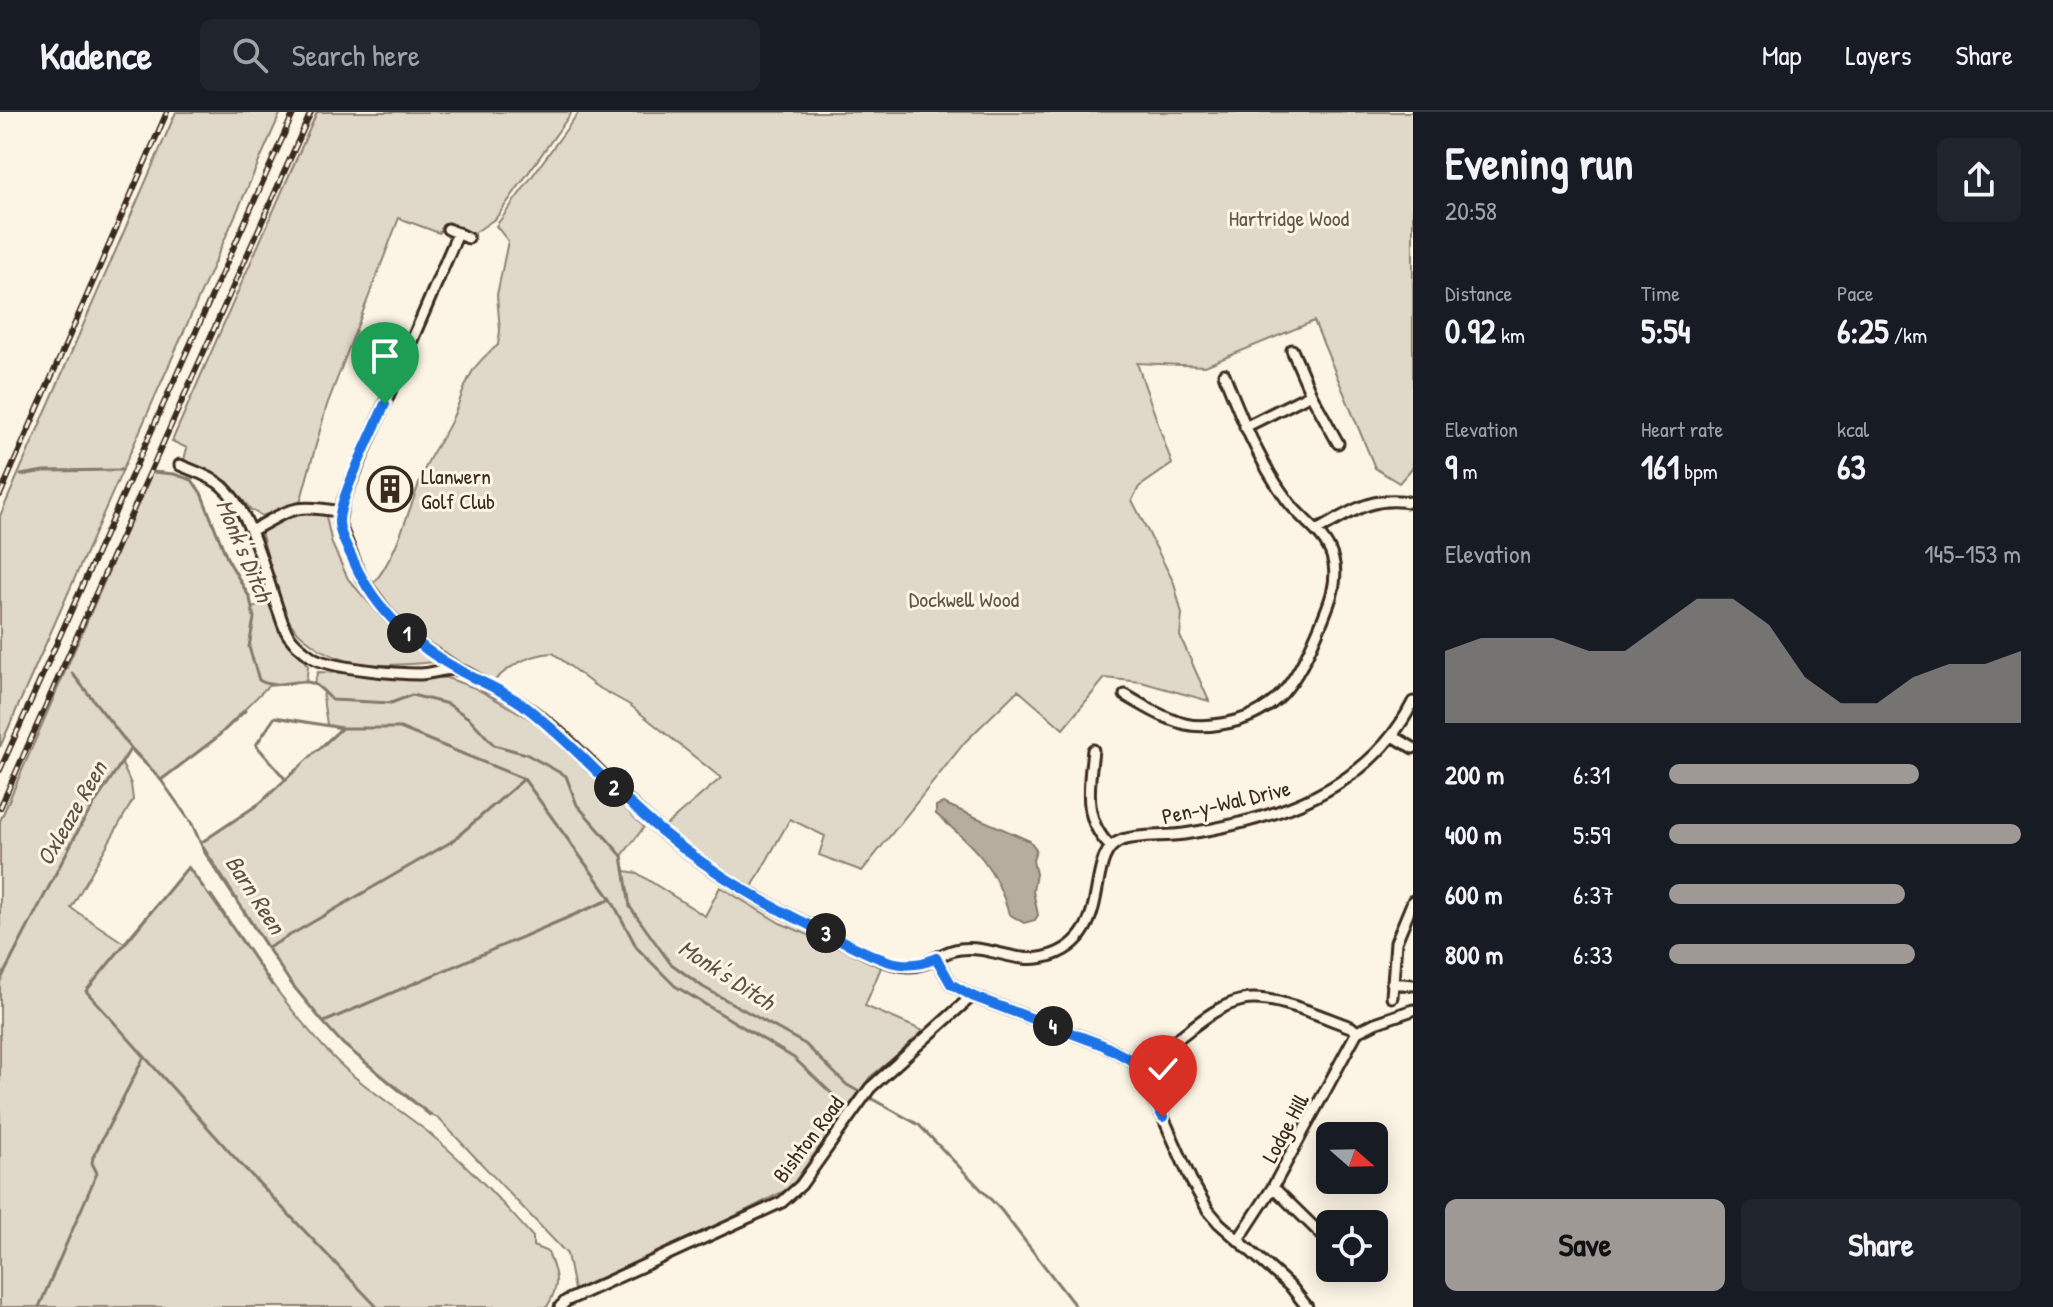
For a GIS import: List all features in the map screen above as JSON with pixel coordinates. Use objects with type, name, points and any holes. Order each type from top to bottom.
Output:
[{"type":"street","points":[[458,234],[339,523],[362,579],[387,613],[413,640],[523,705],[573,746],[658,828],[739,889],[785,914],[905,966],[913,966],[961,948],[1018,958],[1041,958],[1069,947],[1089,923],[1102,864],[1111,847],[1093,823],[1088,801],[1093,750]]},
{"type":"street","points":[[1292,350],[1311,394],[1338,443]]},
{"type":"street","points":[[1125,695],[1158,715],[1187,725],[1240,721],[1266,708],[1281,695],[1304,664],[1334,587],[1334,560],[1328,544],[1286,499],[1245,427],[1224,374]]},
{"type":"street","points":[[1245,427],[1311,394]]},
{"type":"street","points":[[180,465],[223,486],[251,531],[287,635],[314,659],[329,665],[418,674],[458,669]]},
{"type":"street","points":[[1316,531],[1375,501],[1396,499],[1413,503]]},
{"type":"street","points":[[251,531],[299,506],[341,512]]},
{"type":"street","name":"Pen-y-Wal Drive","points":[[1111,847],[1121,840],[1185,834],[1302,804],[1346,781],[1393,736],[1413,702]]},
{"type":"street","points":[[1393,736],[1413,748]]},
{"type":"street","points":[[1392,997],[1396,942],[1413,901]]},
{"type":"street","points":[[936,958],[951,984],[972,996],[1103,1045],[1135,1062]]},
{"type":"street","points":[[1392,983],[1413,985]]},
{"type":"street","name":"Bishton Road","points":[[560,1307],[566,1301],[782,1202],[801,1185],[870,1088],[972,996]]},
{"type":"street","points":[[1135,1062],[1158,1052],[1218,1010],[1243,1000],[1259,999],[1292,1007],[1351,1027],[1357,1032],[1413,1010]]},
{"type":"street","name":"Lodge Hill","points":[[1239,1239],[1273,1187],[1357,1032]]},
{"type":"street","points":[[1135,1062],[1136,1070],[1163,1117],[1199,1195],[1219,1223],[1292,1288],[1307,1307]]},
{"type":"street","points":[[1273,1187],[1316,1229]]},
{"type":"green space","points":[[176,112],[281,112],[0,747],[0,516]]},
{"type":"green space","points":[[317,112],[572,112],[496,218],[473,234],[444,223],[439,233],[399,218],[327,405],[300,503],[262,516],[251,510],[228,482],[184,460],[187,448],[172,441]]},
{"type":"green space","points":[[579,112],[1413,112],[1413,467],[1399,483],[1375,468],[1314,321],[1205,366],[1137,363],[1172,464],[1139,487],[1132,500],[1174,583],[1182,614],[1180,636],[1209,701],[1141,682],[1105,678],[1063,729],[1018,690],[965,742],[862,871],[819,855],[825,836],[790,819],[748,894],[664,827],[721,778],[630,705],[594,685],[553,653],[520,662],[492,683],[437,652],[411,633],[389,611],[372,585],[396,544],[426,466],[450,424],[469,377],[498,345],[497,295],[508,241],[496,226]]},
{"type":"green space","points":[[152,472],[192,480],[201,493],[227,558],[250,598],[252,608],[270,602],[279,629],[308,666],[306,682],[268,686],[215,739],[161,780],[130,749],[122,764],[131,784],[133,800],[71,908],[124,943],[188,867],[275,988],[333,1057],[355,1078],[457,1157],[533,1237],[533,1246],[548,1252],[556,1280],[547,1307],[0,1307],[0,821]]},
{"type":"green space","points":[[306,510],[325,512],[332,544],[348,579],[392,629],[436,662],[387,665],[355,662],[325,652],[294,627],[278,595],[261,532],[289,513]]},
{"type":"green space","points":[[318,672],[447,678],[475,688],[527,717],[545,730],[644,827],[622,856],[625,871],[637,873],[705,916],[720,887],[780,923],[882,965],[865,1006],[926,1032],[870,1077],[790,1188],[574,1290],[567,1254],[440,1120],[410,1100],[343,1044],[323,1022],[290,982],[201,843],[260,803],[341,728],[327,725],[324,692],[314,683]]},
{"type":"shaded area","points":[[943,803],[1030,841],[1036,849],[1033,891],[1038,915],[1035,920],[1024,923],[1009,914],[997,882],[982,858],[936,814],[936,806]]},
{"type":"waterway","name":"Monk's Ditch","points":[[21,475],[44,471],[122,470]]},
{"type":"waterway","name":"Monk's Ditch","points":[[152,472],[192,480],[201,493],[227,558],[250,598],[254,618],[249,647],[259,680],[272,684],[312,683],[332,700],[391,703],[412,695],[448,704],[470,719],[494,745],[526,754],[566,776],[577,805],[622,856],[630,907],[670,963],[703,987],[805,1044],[847,1085],[919,1125],[1001,1210],[1076,1307]]},
{"type":"waterway","name":"Barn Reen","points":[[72,673],[131,748],[161,780],[192,824],[205,853],[290,982],[343,1044],[430,1115]]},
{"type":"waterway","points":[[161,780],[215,739],[245,711]]},
{"type":"waterway","points":[[286,780],[256,745],[275,717],[342,728],[400,728],[524,779],[611,899],[637,948],[675,986],[794,1058],[846,1107]]},
{"type":"waterway","points":[[318,750],[342,728]]},
{"type":"waterway","name":"Oxleaze Reen","points":[[0,981],[82,823],[131,748]]},
{"type":"waterway","points":[[202,842],[260,803],[297,769]]},
{"type":"waterway","points":[[268,948],[451,842],[524,779]]},
{"type":"waterway","points":[[203,887],[188,867],[86,991],[235,1158],[377,1307]]},
{"type":"waterway","points":[[211,895],[272,985]]},
{"type":"waterway","points":[[324,1022],[611,899]]},
{"type":"waterway","points":[[39,1307],[97,1173],[92,1163],[93,1157],[144,1057]]},
{"type":"railway","points":[[0,495],[167,112]]},
{"type":"railway","points":[[0,770],[294,112]]},
{"type":"railway","points":[[0,808],[311,112]]},
{"type":"place","name":"Llanwern Golf Club","points":[[390,489]]},
{"type":"route","points":[[385,404],[343,501],[339,523],[362,579],[387,613],[413,640],[523,705],[573,746],[658,828],[739,889],[876,956],[905,966],[921,965],[936,958],[951,984],[972,996],[1103,1045],[1135,1062],[1136,1070],[1163,1117]]},
{"type":"park label","name":"Hartridge Wood","points":[[1289,218]]},
{"type":"park label","name":"Dockwell Wood","points":[[964,599]]}]
